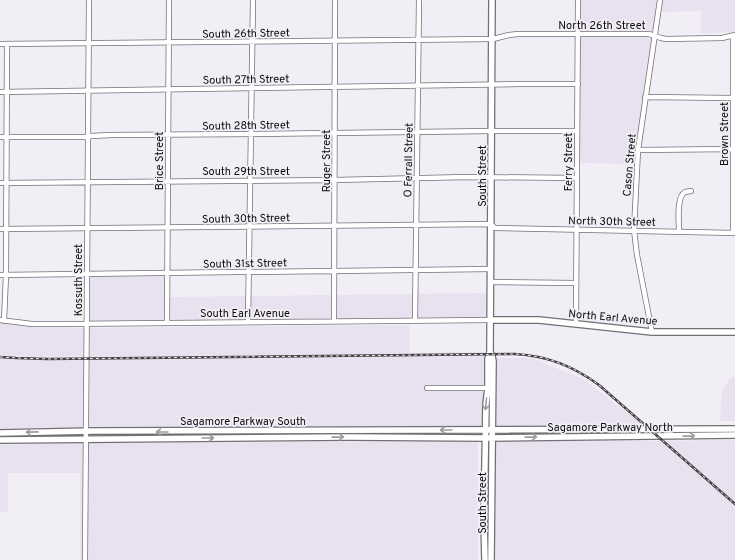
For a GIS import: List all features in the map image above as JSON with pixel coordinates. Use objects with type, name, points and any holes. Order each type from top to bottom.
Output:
[{"type":"main road","name":"South Street","points":[[485,560],[485,430],[488,388],[488,359],[490,352],[492,224],[492,0]]},
{"type":"main road","name":"North Earl Avenue","points":[[490,320],[539,320],[652,332],[735,332]]},
{"type":"main road","name":"South Street","points":[[490,352],[493,358],[491,560]]},
{"type":"main road","name":"Sagamore Parkway North","points":[[485,430],[735,429]]},
{"type":"main road","name":"Sagamore Parkway South","points":[[0,433],[85,431],[485,430]]},
{"type":"main road","name":"Sagamore Parkway North","points":[[485,438],[735,436]]},
{"type":"main road","name":"Sagamore Parkway South","points":[[0,440],[345,437],[485,438]]},
{"type":"street","name":"Kossuth Street","points":[[85,560],[89,0]]},
{"type":"street","name":"Brice Street","points":[[167,323],[170,0]]},
{"type":"street","points":[[248,322],[253,0]]},
{"type":"street","name":"Ruger Street","points":[[334,321],[335,0]]},
{"type":"street","name":"O Ferrall Street","points":[[415,320],[419,0]]},
{"type":"street","name":"Ferry Street","points":[[576,324],[578,0]]},
{"type":"street","name":"Cason Street","points":[[652,332],[637,255],[634,230],[638,150],[660,0]]},
{"type":"street","name":"North 26th Street","points":[[493,39],[518,34],[649,34],[666,39],[722,38],[734,36]]},
{"type":"street","name":"Brown Street","points":[[734,36],[734,232]]},
{"type":"street","name":"South 26th Street","points":[[0,44],[493,39]]},
{"type":"street","points":[[2,320],[6,275],[7,44]]},
{"type":"street","name":"South 27th Street","points":[[0,92],[578,84]]},
{"type":"street","points":[[646,97],[733,98]]},
{"type":"street","name":"South 28th Street","points":[[0,137],[88,137],[168,134],[577,131]]},
{"type":"street","points":[[638,150],[734,149]]},
{"type":"street","name":"South 29th Street","points":[[0,183],[492,177],[577,178]]},
{"type":"street","points":[[679,232],[679,200],[681,195],[685,192],[691,191]]},
{"type":"street","name":"North 30th Street","points":[[492,224],[495,228],[734,232]]},
{"type":"street","name":"South 30th Street","points":[[0,229],[492,224]]},
{"type":"street","name":"South 31st Street","points":[[0,275],[491,269]]},
{"type":"street","points":[[490,282],[576,283]]},
{"type":"street","name":"South Earl Avenue","points":[[2,320],[32,324],[490,320]]},
{"type":"street","points":[[427,388],[488,388]]},
{"type":"shaded area","points":[[578,0],[660,0],[637,164],[577,163]]},
{"type":"shaded area","points":[[662,0],[735,0],[735,32],[701,33],[701,11],[660,12]]},
{"type":"shaded area","points":[[167,273],[167,297],[490,293],[490,320],[87,323],[87,274]]},
{"type":"shaded area","points":[[0,323],[26,326],[82,328],[409,325],[410,353],[484,352],[486,365],[485,426],[0,429],[0,358],[25,360],[82,359],[82,356],[31,357],[0,355]]},
{"type":"shaded area","points":[[493,358],[532,358],[583,379],[650,430],[492,430]]},
{"type":"shaded area","points":[[735,376],[735,421],[721,421],[722,391],[730,378]]},
{"type":"shaded area","points":[[495,440],[735,440],[735,560],[493,560]]},
{"type":"shaded area","points":[[478,441],[478,560],[80,560],[80,473],[8,473],[8,512],[0,512],[0,445],[80,443]]},
{"type":"railway","points":[[0,357],[48,359],[515,354],[538,357],[570,367],[599,385],[735,504]]}]
